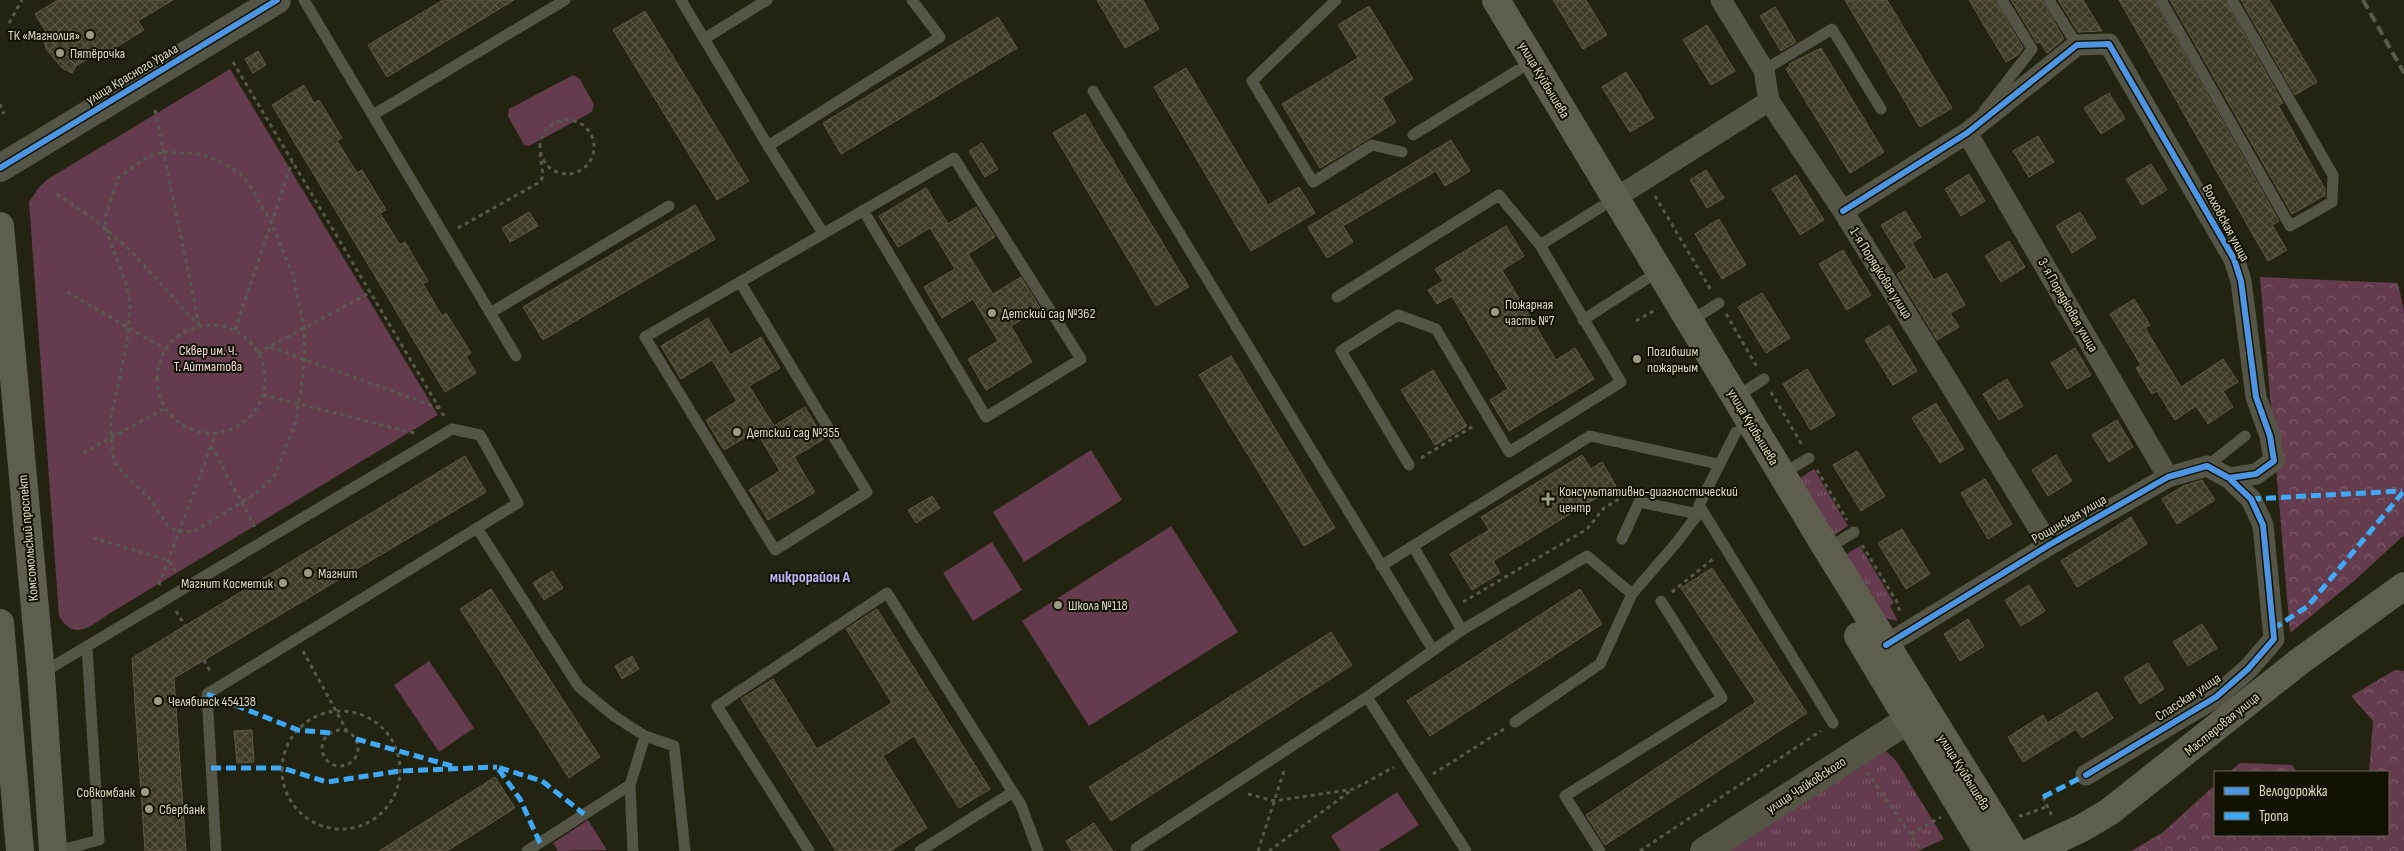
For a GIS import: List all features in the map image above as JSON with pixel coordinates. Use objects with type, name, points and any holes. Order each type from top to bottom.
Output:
[{"type":"main road","name":"улица Куйбышева","points":[[1477,0],[1518,70],[1689,322],[1827,549],[1895,640],[2014,851]]},
{"type":"main road","name":"улица Куйбышева","points":[[1496,0],[1608,203],[1645,280],[1987,851]]},
{"type":"main road","name":"Комсомольский проспект","points":[[0,226],[40,674],[53,850]]},
{"type":"main road","name":"Мастеровая улица","points":[[2032,851],[2073,833],[2109,812],[2146,785],[2300,661],[2400,588]]},
{"type":"main road","points":[[0,623],[3,684],[20,851]]},
{"type":"street","name":"улица Красного Урала","points":[[0,168],[278,0]]},
{"type":"street","name":"1-я Порядковая улица","points":[[1724,1],[1764,70],[1769,101],[1843,211],[2048,545]]},
{"type":"street","points":[[1843,211],[1967,134],[2077,44]]},
{"type":"street","name":"Волховская улица","points":[[2077,44],[2109,44],[2234,259],[2241,281],[2256,397],[2270,436],[2274,461],[2256,474],[2229,478]]},
{"type":"street","points":[[1608,203],[1769,101]]},
{"type":"street","name":"3-я Порядковая улица","points":[[1967,134],[2168,477]]},
{"type":"street","points":[[2206,466],[2229,478]]},
{"type":"street","name":"Рощинская улица","points":[[1895,640],[2048,545],[2168,477],[2206,466]]},
{"type":"street","name":"Спасская улица","points":[[2086,775],[2216,697],[2248,670],[2274,639],[2263,525],[2250,499],[2229,478]]},
{"type":"street","name":"улица Чайковского","points":[[1704,851],[1908,720]]},
{"type":"lane","points":[[304,0],[516,356]]},
{"type":"lane","points":[[373,115],[565,0]]},
{"type":"lane","points":[[681,0],[768,146],[823,233]]},
{"type":"lane","points":[[704,39],[768,0]]},
{"type":"lane","points":[[768,146],[940,37],[912,0]]},
{"type":"lane","points":[[1336,0],[1252,81],[1314,182],[1372,145],[1402,152]]},
{"type":"lane","points":[[1967,134],[2032,49],[2002,0]]},
{"type":"lane","points":[[2050,0],[2077,44]]},
{"type":"lane","points":[[2161,0],[2290,226],[2332,202],[2333,175],[2232,0]]},
{"type":"lane","points":[[1764,70],[1832,29],[1881,109]]},
{"type":"lane","points":[[1413,134],[1518,70]]},
{"type":"lane","points":[[1093,91],[1433,650]]},
{"type":"lane","points":[[740,282],[867,492],[775,550],[645,337],[823,233],[863,210],[954,158],[1081,359],[986,417],[863,210]]},
{"type":"lane","points":[[1337,297],[1499,195],[1540,245],[1621,382],[1509,452],[1436,329],[1398,315],[1341,351],[1410,465]]},
{"type":"lane","points":[[1540,245],[1608,203]]},
{"type":"lane","points":[[490,313],[669,206]]},
{"type":"lane","points":[[1583,320],[1645,280]]},
{"type":"lane","points":[[1689,322],[1719,303]]},
{"type":"lane","points":[[1735,397],[1764,379]]},
{"type":"lane","points":[[40,674],[452,429],[480,435],[518,503],[207,694],[216,851]]},
{"type":"lane","points":[[1515,722],[1600,664],[1632,594],[1678,542],[1699,510],[1718,464],[1736,432]]},
{"type":"lane","points":[[1381,566],[1590,436],[1718,464]]},
{"type":"lane","points":[[2206,466],[2246,436]]},
{"type":"lane","points":[[1782,474],[1810,458]]},
{"type":"lane","points":[[1622,539],[1639,502],[1699,510],[1726,548],[1833,723]]},
{"type":"lane","points":[[477,528],[579,687],[614,716],[645,736],[674,746],[684,851]]},
{"type":"lane","points":[[1827,549],[1854,532]]},
{"type":"lane","points":[[1413,546],[1462,630]]},
{"type":"lane","points":[[1137,851],[1136,848],[1367,697],[1462,630],[1587,556],[1632,594]]},
{"type":"lane","points":[[809,851],[717,706],[887,593],[1021,805],[1038,851]]},
{"type":"lane","points":[[1600,851],[1565,796],[1722,698],[1661,601]]},
{"type":"lane","points":[[53,850],[99,840],[87,647]]},
{"type":"lane","points":[[1367,697],[1466,851]]},
{"type":"lane","points":[[633,851],[630,785],[645,736]]},
{"type":"lane","points":[[529,851],[630,785]]},
{"type":"lane","points":[[920,851],[1013,792]]},
{"type":"path","points":[[9,23],[22,0]]},
{"type":"path","points":[[233,62],[452,429]]},
{"type":"path","points":[[0,104],[4,114]]},
{"type":"path","points":[[155,110],[199,325]]},
{"type":"path","points":[[444,236],[540,182],[543,176],[540,151],[543,134],[548,128],[564,120],[580,124],[587,130],[593,146],[588,163],[574,173],[556,172],[549,167],[540,151]]},
{"type":"path","points":[[164,152],[200,154],[219,161],[240,173],[250,186],[270,222],[293,275],[304,329],[305,359],[296,422],[275,475],[258,492],[195,531],[178,532],[168,526],[151,500],[114,462],[111,418],[129,328],[130,306],[127,286],[106,230],[105,218],[118,178],[147,157],[164,152]]},
{"type":"path","points":[[236,330],[270,222],[292,161]]},
{"type":"path","points":[[1645,179],[1897,602],[1895,640]]},
{"type":"path","points":[[58,194],[131,251],[199,325]]},
{"type":"path","points":[[67,292],[165,349]]},
{"type":"path","points":[[258,353],[370,292]]},
{"type":"path","points":[[199,325],[218,325],[236,330],[248,338],[258,353],[265,372],[263,395],[250,417],[234,428],[216,433],[201,432],[187,428],[174,419],[165,408],[156,384],[157,370],[165,349],[176,336],[199,325]]},
{"type":"path","points":[[270,347],[440,408]]},
{"type":"path","points":[[263,395],[436,438]]},
{"type":"path","points":[[83,453],[165,408]]},
{"type":"path","points":[[1410,465],[1489,417]]},
{"type":"path","points":[[150,609],[216,433]]},
{"type":"path","points":[[211,446],[262,542]]},
{"type":"path","points":[[1450,609],[1587,529],[1604,508],[1626,495]]},
{"type":"path","points":[[93,538],[168,560],[186,588]]},
{"type":"path","points":[[1661,601],[1726,548]]},
{"type":"path","points":[[297,639],[347,731],[356,739],[358,744],[357,756],[349,764],[337,766],[324,756],[323,744],[325,738],[335,731],[347,731]]},
{"type":"path","points":[[336,712],[357,713],[380,726],[395,746],[400,771],[394,796],[379,816],[356,827],[344,829],[325,826],[308,819],[290,800],[282,776],[285,751],[298,730],[319,715],[336,712]]},
{"type":"path","points":[[1422,782],[1515,722]]},
{"type":"path","points":[[1640,851],[1833,723]]},
{"type":"path","points":[[1258,851],[1293,746]]},
{"type":"path","points":[[1855,754],[1922,851]]},
{"type":"path","points":[[1269,851],[1354,789],[1408,760]]},
{"type":"path","points":[[1227,789],[1274,801],[1354,789]]},
{"type":"path","points":[[2014,812],[2021,816],[2046,807]]},
{"type":"green space","name":"Сквер им. Ч. Т. Айтматова","points":[[230,69],[438,415],[94,624],[76,630],[65,624],[59,616],[29,202],[40,186],[48,179]]},
{"type":"green space","points":[[573,75],[580,79],[594,105],[592,112],[529,146],[524,145],[508,116],[509,109]]},
{"type":"green space","points":[[2260,277],[2398,283],[2404,311],[2404,535],[2354,581],[2290,633]]},
{"type":"green space","points":[[1091,450],[1122,500],[1024,562],[993,512]]},
{"type":"green space","points":[[1814,469],[1848,526],[1834,535],[1800,478]]},
{"type":"green space","points":[[1171,526],[1238,632],[1089,726],[1022,621]]},
{"type":"green space","points":[[992,542],[1022,590],[973,621],[943,573]]},
{"type":"green space","points":[[1860,546],[1894,603],[1890,606],[1898,621],[1880,617],[1843,556]]},
{"type":"green space","points":[[429,661],[474,728],[439,752],[394,685]]},
{"type":"green space","points":[[2395,670],[2404,671],[2404,851],[2131,851],[2162,833],[2214,786],[2214,836],[2389,836],[2389,771],[2369,771],[2373,721],[2351,696]]},
{"type":"green space","points":[[1882,747],[1897,762],[1944,839],[1918,851],[1713,851]]},
{"type":"green space","points":[[2240,763],[2292,765],[2296,771],[2230,771]]},
{"type":"green space","points":[[1397,792],[1419,825],[1378,851],[1341,851],[1331,836]]},
{"type":"green space","points":[[588,820],[607,850],[558,851],[553,843]]},
{"type":"building","name":"ТК «Магнолия»","points":[[58,0],[173,0],[138,21],[144,30],[105,54],[99,52],[76,66],[72,73],[62,68],[46,49],[44,40],[45,30],[35,14]]},
{"type":"building","points":[[443,0],[514,0],[387,77],[368,45]]},
{"type":"building","points":[[1097,0],[1143,0],[1159,29],[1125,48]]},
{"type":"building","points":[[1553,0],[1586,0],[1607,35],[1583,49]]},
{"type":"building","points":[[1845,0],[1887,0],[1952,108],[1920,127]]},
{"type":"building","points":[[1969,0],[1995,0],[2023,48],[2018,55],[2006,62]]},
{"type":"building","points":[[2011,0],[2042,0],[2064,39],[2047,53],[2040,42],[2037,43]]},
{"type":"building","points":[[2058,0],[2083,0],[2102,31],[2078,32]]},
{"type":"building","points":[[2119,0],[2154,0],[2279,221],[2272,225],[2287,250],[2268,261]]},
{"type":"building","points":[[2170,0],[2225,0],[2283,103],[2278,105],[2325,189],[2325,195],[2292,214]]},
{"type":"building","points":[[2241,0],[2269,0],[2317,82],[2295,95]]},
{"type":"building","points":[[1369,6],[1413,79],[1382,98],[1396,122],[1320,168],[1282,104],[1358,58],[1338,25]]},
{"type":"building","points":[[1775,7],[1796,42],[1781,51],[1760,16]]},
{"type":"building","points":[[645,11],[749,181],[717,200],[613,30]]},
{"type":"building","points":[[998,17],[1017,48],[841,154],[823,123]]},
{"type":"building","points":[[1707,25],[1735,71],[1711,85],[1683,40]]},
{"type":"building","points":[[1821,48],[1884,152],[1850,173],[1786,69],[1790,66],[1789,64]]},
{"type":"building","points":[[258,51],[266,65],[253,73],[245,59]]},
{"type":"building","points":[[1186,68],[1268,205],[1299,187],[1315,213],[1251,251],[1154,87]]},
{"type":"building","points":[[1626,72],[1654,118],[1630,132],[1602,87]]},
{"type":"building","points":[[304,85],[314,103],[319,100],[342,138],[337,141],[357,173],[362,170],[386,210],[380,213],[400,245],[405,242],[428,281],[423,284],[442,316],[446,313],[471,353],[466,356],[476,373],[445,392],[272,105]]},
{"type":"building","points":[[2109,93],[2125,119],[2101,134],[2084,108]]},
{"type":"building","points":[[1085,114],[1189,287],[1156,306],[1053,133]]},
{"type":"building","points":[[2038,136],[2054,162],[2029,177],[2013,151]]},
{"type":"building","points":[[1451,140],[1470,171],[1445,186],[1436,171],[1343,226],[1353,242],[1327,258],[1308,227]]},
{"type":"building","points":[[982,143],[998,169],[985,177],[969,151]]},
{"type":"building","points":[[2151,164],[2167,190],[2142,205],[2126,179]]},
{"type":"building","points":[[1706,170],[1724,198],[1707,208],[1690,180]]},
{"type":"building","points":[[1969,174],[1985,201],[1961,216],[1945,189]]},
{"type":"building","points":[[1796,175],[1824,220],[1800,235],[1772,189]]},
{"type":"building","points":[[926,188],[948,224],[976,207],[995,237],[968,254],[993,294],[1021,277],[1040,308],[1011,326],[1032,362],[986,390],[968,359],[998,341],[973,299],[942,318],[924,287],[955,269],[930,228],[898,247],[879,216]]},
{"type":"building","points":[[695,205],[715,239],[543,340],[523,307]]},
{"type":"building","points":[[1905,211],[1921,237],[1912,243],[1934,280],[1947,273],[1965,305],[1950,313],[1959,327],[1937,340],[1897,274],[1907,268],[1881,225]]},
{"type":"building","points":[[529,212],[538,226],[510,242],[502,228]]},
{"type":"building","points":[[2080,212],[2096,238],[2072,253],[2056,226]]},
{"type":"building","points":[[1719,219],[1746,265],[1722,279],[1695,234]]},
{"type":"building","points":[[1506,226],[1524,256],[1502,270],[1556,360],[1575,348],[1594,379],[1509,431],[1490,400],[1508,389],[1452,296],[1437,304],[1428,290],[1443,281],[1435,269]]},
{"type":"building","points":[[2009,241],[2025,267],[2001,282],[1985,256]]},
{"type":"building","points":[[1843,250],[1871,295],[1847,310],[1819,264]]},
{"type":"building","points":[[1762,293],[1790,338],[1766,353],[1738,307]]},
{"type":"building","points":[[2134,299],[2150,325],[2145,328],[2181,387],[2223,359],[2238,382],[2223,391],[2233,407],[2208,424],[2196,406],[2175,420],[2157,391],[2152,394],[2136,368],[2141,365],[2110,314]]},
{"type":"building","points":[[708,318],[730,355],[761,337],[780,368],[749,386],[774,426],[805,407],[824,439],[794,457],[815,492],[768,520],[749,490],[780,471],[756,431],[724,450],[706,420],[737,401],[712,360],[681,379],[661,346]]},
{"type":"building","points":[[1889,325],[1917,371],[1893,385],[1865,340]]},
{"type":"building","points":[[2075,348],[2091,375],[2067,389],[2051,363]]},
{"type":"building","points":[[1231,356],[1335,528],[1304,546],[1199,375]]},
{"type":"building","points":[[1807,369],[1835,415],[1811,430],[1783,384]]},
{"type":"building","points":[[1433,370],[1467,426],[1435,445],[1401,390]]},
{"type":"building","points":[[2007,379],[2023,406],[1999,420],[1983,394]]},
{"type":"building","points":[[1936,403],[1964,449],[1940,463],[1912,418]]},
{"type":"building","points":[[2117,420],[2133,447],[2109,462],[2092,435]]},
{"type":"building","points":[[1857,451],[1885,496],[1861,511],[1833,465]]},
{"type":"building","points":[[1582,455],[1591,469],[1602,462],[1616,486],[1493,561],[1500,573],[1472,590],[1450,554],[1489,530],[1481,517]]},
{"type":"building","points":[[2056,455],[2072,481],[2048,496],[2032,470]]},
{"type":"building","points":[[465,456],[486,492],[174,678],[186,851],[145,851],[132,658]]},
{"type":"building","points":[[1985,479],[2012,524],[1988,539],[1961,493]]},
{"type":"building","points":[[2202,480],[2215,500],[2177,524],[2162,499],[2183,486]]},
{"type":"building","points":[[932,496],[940,508],[916,523],[908,510]]},
{"type":"building","points":[[2131,517],[2147,544],[2077,587],[2061,561]]},
{"type":"building","points":[[1902,529],[1930,574],[1906,589],[1878,543]]},
{"type":"building","points":[[1712,568],[1807,713],[1605,845],[1586,815],[1756,702],[1681,588]]},
{"type":"building","points":[[552,571],[563,588],[544,600],[533,583]]},
{"type":"building","points":[[2029,585],[2045,611],[2021,626],[2005,600]]},
{"type":"building","points":[[491,589],[600,757],[569,778],[460,609]]},
{"type":"building","points":[[1580,589],[1602,624],[1430,736],[1407,701]]},
{"type":"building","points":[[877,609],[990,789],[959,808],[914,736],[883,756],[927,828],[890,851],[836,851],[741,699],[773,679],[817,749],[892,703],[846,629]]},
{"type":"building","points":[[1968,619],[1984,646],[1960,661],[1944,634]]},
{"type":"building","points":[[2202,624],[2217,648],[2188,666],[2173,642]]},
{"type":"building","points":[[1331,632],[1352,665],[1111,821],[1089,787]]},
{"type":"building","points":[[632,656],[639,669],[622,679],[615,666]]},
{"type":"building","points":[[2148,663],[2164,689],[2140,704],[2124,678]]},
{"type":"building","points":[[2097,692],[2113,718],[2082,738],[2076,729],[2023,762],[2008,737],[2043,715],[2047,723]]},
{"type":"building","points":[[252,730],[254,762],[237,763],[234,731]]},
{"type":"building","points":[[495,777],[515,808],[447,851],[379,851]]},
{"type":"building","points":[[1094,823],[1113,851],[1072,851],[1066,841]]},
{"type":"railway","points":[[2363,0],[2404,73]]},
{"type":"marked path","points":[[2251,499],[2402,491]]},
{"type":"marked path","points":[[2273,629],[2308,606],[2404,491]]},
{"type":"marked path","points":[[207,694],[298,730],[330,733]]},
{"type":"marked path","points":[[356,739],[452,766]]},
{"type":"marked path","points":[[211,768],[282,768],[327,782],[400,771],[497,767]]},
{"type":"marked path","points":[[540,843],[520,799],[497,767],[542,781],[584,814]]},
{"type":"marked path","points":[[2043,797],[2086,775]]},
{"type":"cycle path","points":[[0,168],[277,0]]},
{"type":"cycle path","points":[[1843,211],[1967,133],[2077,45],[2109,44],[2234,259],[2241,281],[2256,397],[2270,436],[2274,461],[2256,474],[2229,478],[2207,466],[2168,477],[2049,545],[1886,645]]},
{"type":"cycle path","points":[[2086,775],[2216,697],[2248,669],[2274,639],[2263,525],[2251,499],[2229,478]]},
{"type":"place","name":"ТК «Магнолия»","points":[[90,35]]},
{"type":"place","name":"Пятёрочка","points":[[60,53]]},
{"type":"place","name":"Пожарная часть №7","points":[[1495,312]]},
{"type":"place","name":"Детский сад №362","points":[[992,313]]},
{"type":"place","name":"Погибшим пожарным","points":[[1637,359]]},
{"type":"place","name":"Детский сад №355","points":[[737,432]]},
{"type":"place","name":"Консультативно-диагностический центр","points":[[1548,499]]},
{"type":"place","name":"Магнит","points":[[308,573]]},
{"type":"place","name":"Магнит Косметик","points":[[283,583]]},
{"type":"place","name":"Школа №118","points":[[1058,605]]},
{"type":"place","name":"Челябинск 454138","points":[[158,701]]},
{"type":"place","name":"Совкомбанк","points":[[145,792]]},
{"type":"place","name":"Сбербанк","points":[[149,809]]},
{"type":"district","name":"микрорайон А","points":[[810,577]]}]
